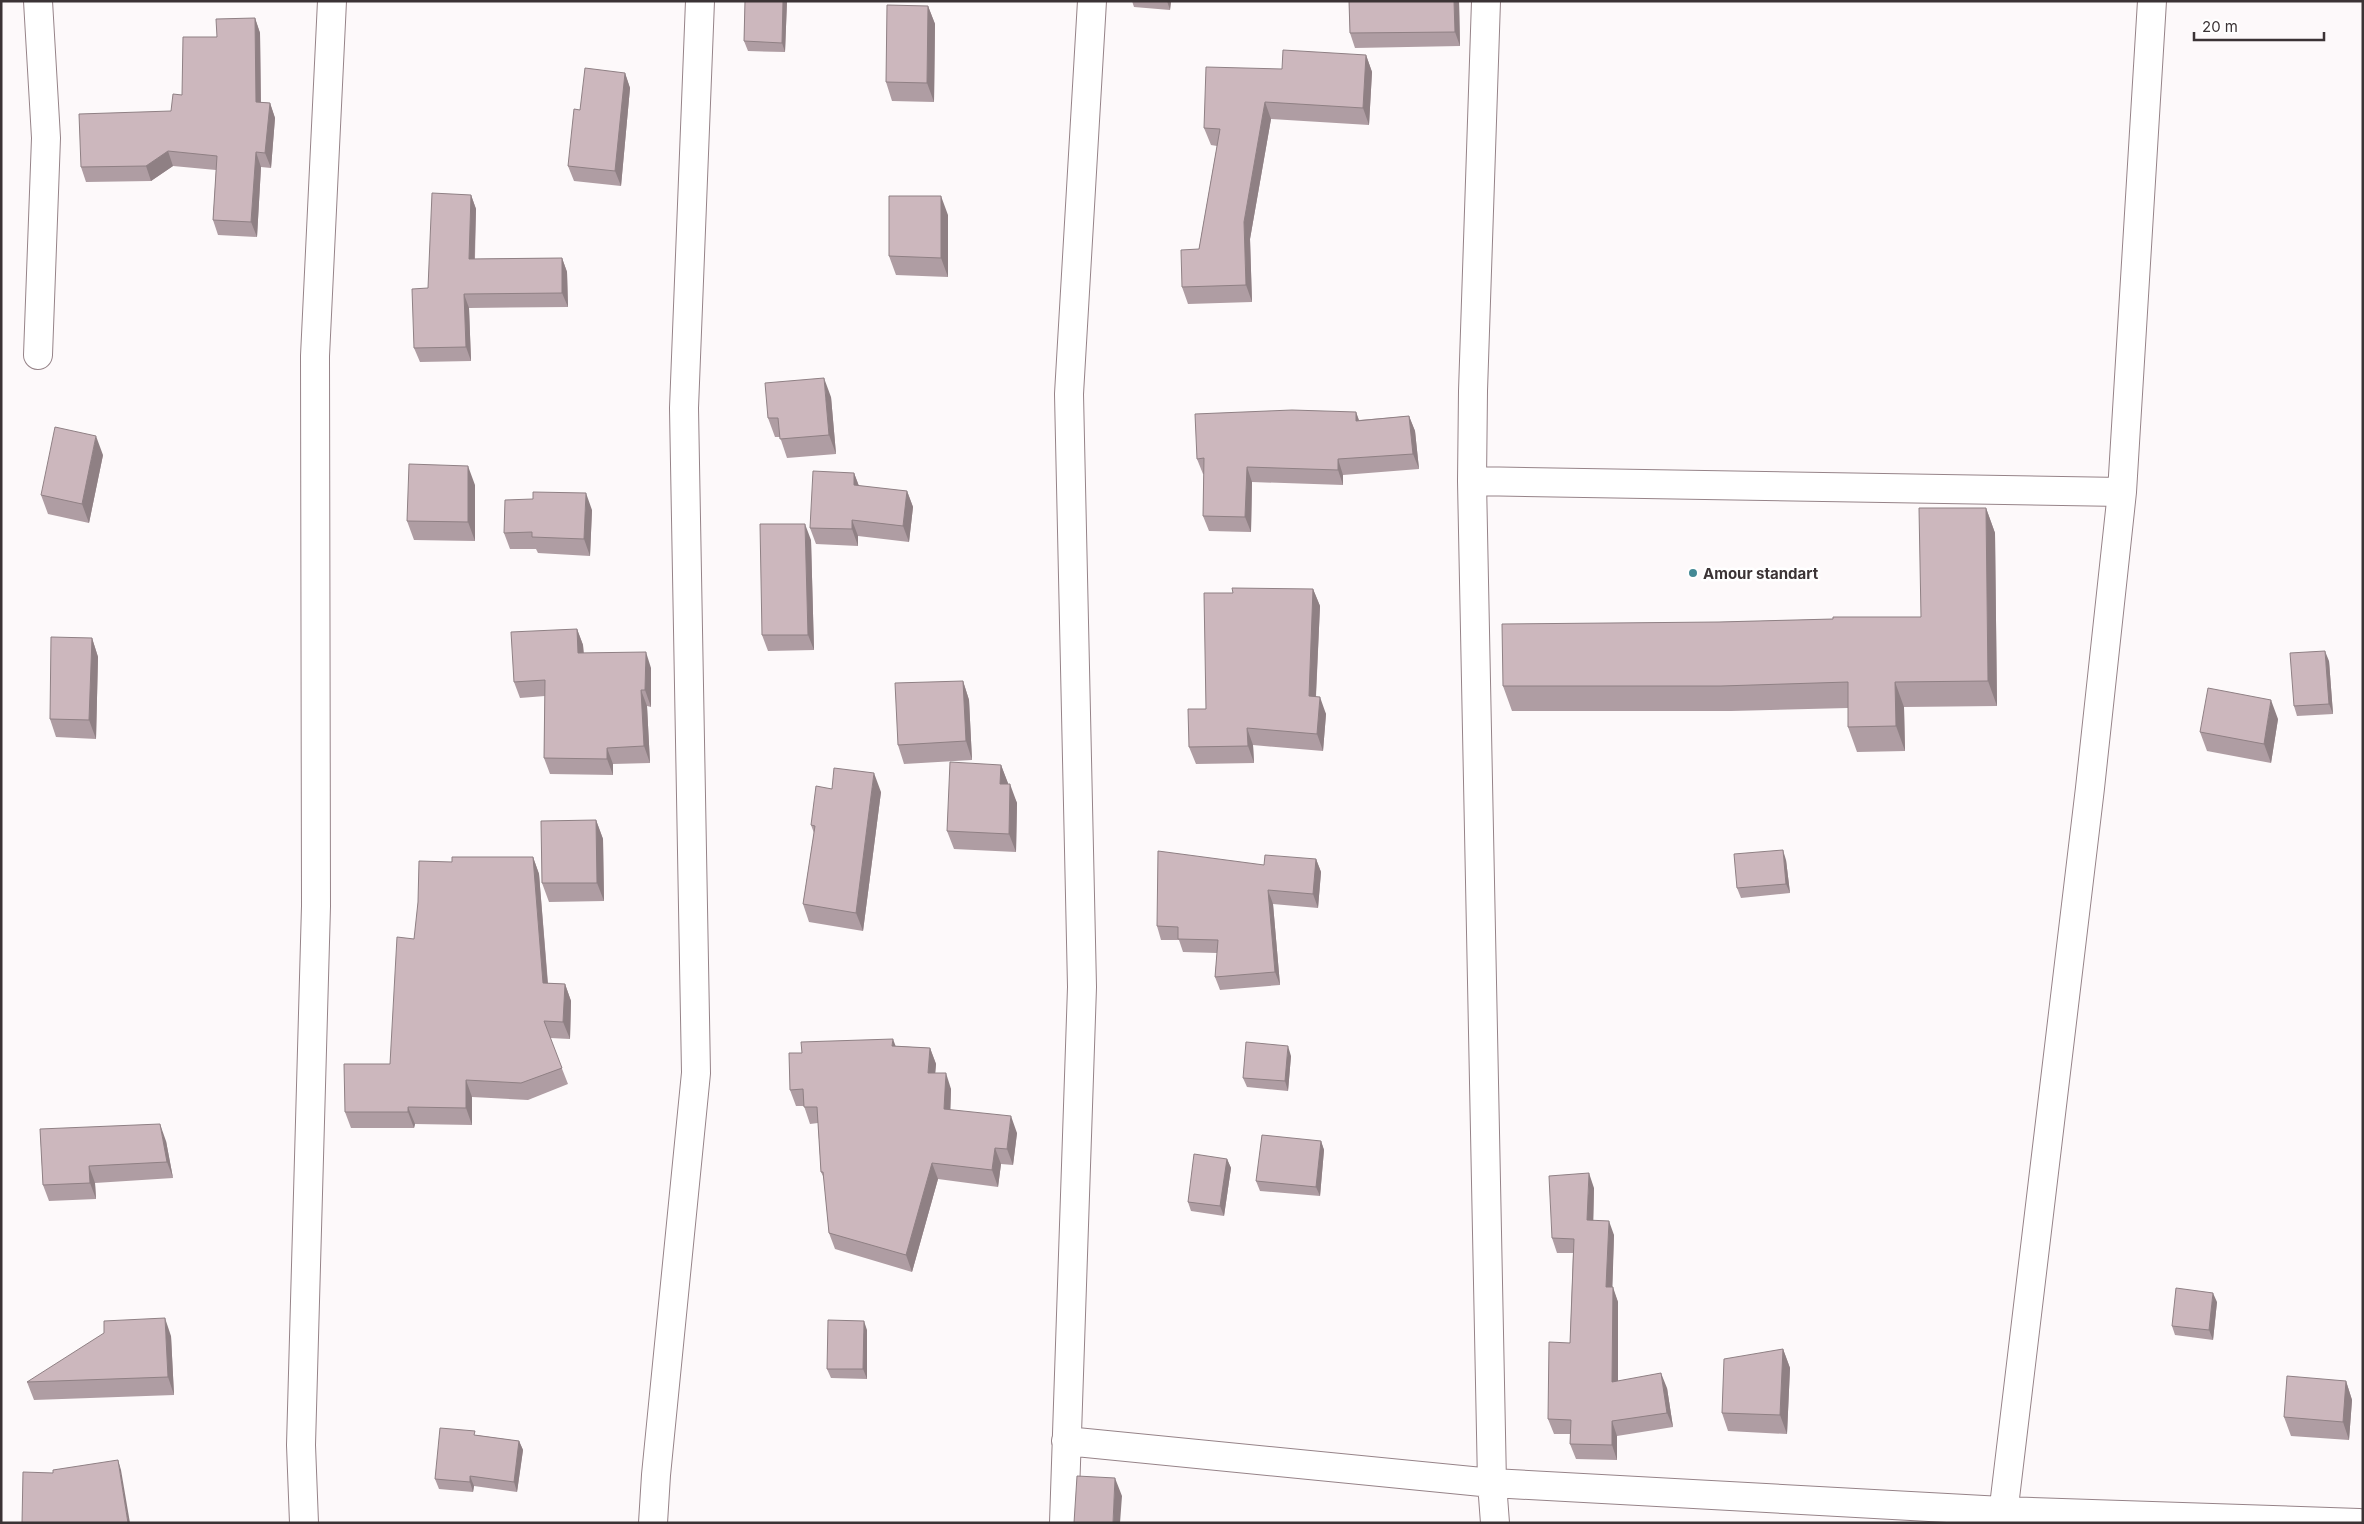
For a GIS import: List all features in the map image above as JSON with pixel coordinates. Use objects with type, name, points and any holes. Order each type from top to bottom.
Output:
[{"type":"street","points":[[38,1],[46,138],[38,355]]},
{"type":"street","points":[[304,1523],[301,1445],[316,906],[315,356],[332,1]]},
{"type":"street","points":[[654,1523],[656,1475],[696,1074],[684,408],[700,1]]},
{"type":"street","points":[[1064,1523],[1082,986],[1069,394],[1092,1]]},
{"type":"street","points":[[1486,1],[1473,391],[1472,481],[1492,1484],[1495,1523]]},
{"type":"street","points":[[2002,1517],[2090,788],[2122,492],[2152,1]]},
{"type":"street","points":[[1472,481],[2122,492]]},
{"type":"street","points":[[1066,1441],[1492,1484],[2002,1517],[2359,1523]]},
{"type":"building","points":[[745,1],[783,1],[782,43],[744,41]]},
{"type":"building","points":[[1349,1],[1454,1],[1455,32],[1350,33]]},
{"type":"building","points":[[887,5],[928,6],[927,83],[886,82]]},
{"type":"building","points":[[255,18],[256,102],[270,103],[265,153],[256,152],[251,222],[213,220],[217,156],[168,151],[146,166],[81,167],[79,114],[171,111],[173,94],[182,95],[183,37],[217,37],[216,19]]},
{"type":"building","points":[[1283,50],[1366,55],[1363,108],[1265,102],[1244,222],[1246,285],[1182,287],[1181,250],[1199,249],[1220,129],[1204,128],[1206,67],[1282,69]]},
{"type":"building","points":[[585,68],[625,73],[615,171],[568,166],[574,109],[580,110]]},
{"type":"building","points":[[432,193],[471,195],[469,259],[562,258],[562,293],[464,294],[466,347],[414,348],[412,289],[428,288]]},
{"type":"building","points":[[889,196],[941,196],[941,258],[889,256]]},
{"type":"building","points":[[824,378],[829,435],[780,439],[778,418],[768,418],[765,383]]},
{"type":"building","points":[[1292,410],[1356,412],[1356,421],[1409,416],[1413,454],[1338,459],[1338,470],[1247,467],[1245,517],[1203,516],[1204,458],[1197,459],[1195,414]]},
{"type":"building","points":[[55,427],[96,436],[82,504],[41,495]]},
{"type":"building","points":[[409,464],[468,466],[468,522],[407,521]]},
{"type":"building","points":[[813,471],[854,473],[854,485],[907,491],[903,526],[852,520],[852,529],[810,528]]},
{"type":"building","points":[[533,492],[586,493],[584,539],[532,537],[532,532],[504,533],[505,500],[533,499]]},
{"type":"building","points":[[1919,508],[1986,508],[1988,681],[1895,682],[1896,726],[1848,727],[1848,682],[1721,686],[1503,686],[1502,624],[1719,622],[1833,619],[1833,617],[1921,617]]},
{"type":"building","points":[[760,524],[805,524],[808,635],[762,635]]},
{"type":"building","points":[[1232,588],[1313,589],[1309,696],[1320,697],[1317,734],[1247,728],[1248,746],[1189,747],[1188,709],[1206,709],[1204,593],[1233,593]]},
{"type":"building","points":[[577,629],[578,653],[646,652],[645,690],[641,690],[644,746],[607,748],[607,759],[544,758],[545,680],[514,682],[511,632]]},
{"type":"building","points":[[51,637],[92,638],[89,720],[50,719]]},
{"type":"building","points":[[2325,651],[2329,704],[2294,706],[2290,653]]},
{"type":"building","points":[[963,681],[966,741],[898,745],[895,683]]},
{"type":"building","points":[[2208,688],[2271,700],[2264,744],[2200,732]]},
{"type":"building","points":[[950,762],[1001,765],[1000,784],[1010,784],[1009,834],[947,831]]},
{"type":"building","points":[[834,768],[874,773],[856,913],[803,904],[815,826],[811,825],[816,786],[832,789]]},
{"type":"building","points":[[596,820],[597,883],[542,883],[541,821]]},
{"type":"building","points":[[1783,850],[1786,884],[1737,888],[1734,854]]},
{"type":"building","points":[[1158,851],[1264,865],[1265,855],[1316,859],[1313,894],[1268,890],[1275,972],[1215,977],[1218,940],[1178,939],[1178,927],[1157,926]]},
{"type":"building","points":[[452,857],[533,857],[543,983],[565,984],[563,1022],[544,1021],[562,1068],[521,1083],[466,1080],[466,1108],[408,1107],[408,1112],[345,1112],[344,1064],[390,1064],[397,937],[414,939],[418,902],[419,861],[452,862]]},
{"type":"building","points":[[893,1039],[892,1046],[930,1048],[928,1073],[946,1073],[944,1109],[1011,1116],[1007,1149],[995,1148],[992,1170],[932,1163],[906,1255],[829,1233],[823,1172],[821,1172],[817,1107],[804,1107],[803,1089],[790,1090],[789,1053],[802,1053],[801,1042]]},
{"type":"building","points":[[1246,1042],[1288,1046],[1285,1081],[1243,1078]]},
{"type":"building","points":[[160,1124],[167,1162],[89,1166],[90,1183],[43,1185],[40,1129]]},
{"type":"building","points":[[1262,1135],[1321,1141],[1316,1187],[1256,1181]]},
{"type":"building","points":[[1194,1154],[1227,1159],[1220,1206],[1188,1202]]},
{"type":"building","points":[[1589,1173],[1587,1220],[1609,1221],[1606,1287],[1613,1287],[1612,1382],[1661,1373],[1667,1413],[1612,1421],[1612,1445],[1570,1444],[1571,1420],[1548,1419],[1549,1342],[1570,1343],[1574,1239],[1552,1238],[1549,1176]]},
{"type":"building","points":[[2176,1288],[2213,1293],[2209,1330],[2172,1326]]},
{"type":"building","points":[[165,1318],[168,1377],[27,1382],[104,1333],[104,1321]]},
{"type":"building","points":[[828,1320],[864,1321],[863,1369],[827,1369]]},
{"type":"building","points":[[1783,1349],[1780,1415],[1722,1413],[1724,1359]]},
{"type":"building","points":[[2287,1376],[2346,1381],[2343,1422],[2284,1417]]},
{"type":"building","points":[[440,1428],[475,1431],[474,1435],[519,1441],[514,1482],[470,1476],[470,1482],[435,1479]]},
{"type":"building","points":[[118,1460],[128,1523],[22,1523],[23,1472],[53,1473],[53,1470]]},
{"type":"building","points":[[1077,1476],[1115,1478],[1113,1523],[1074,1523]]},
{"type":"place","name":"Amour standart","points":[[1693,573]]}]
